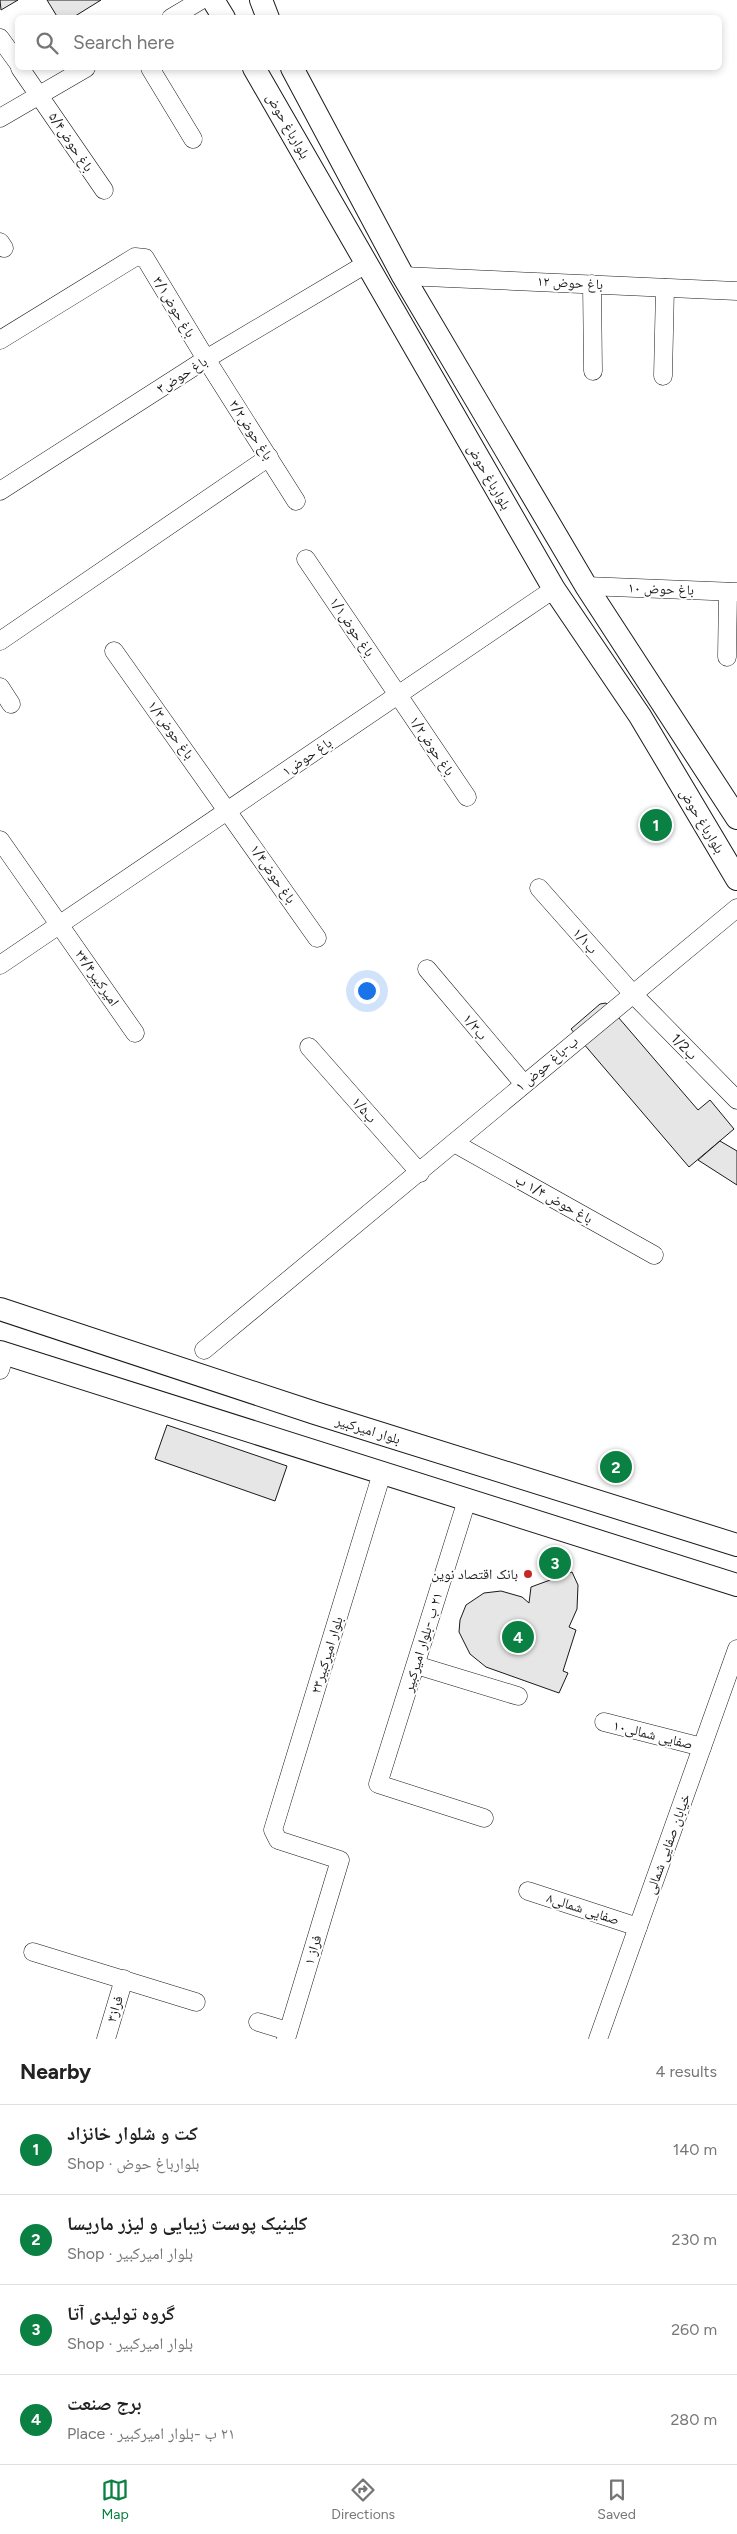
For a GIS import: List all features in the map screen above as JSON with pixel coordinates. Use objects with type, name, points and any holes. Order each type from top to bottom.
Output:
[{"type":"main road","points":[[213,0],[222,15]]},
{"type":"main road","points":[[261,0],[267,15]]},
{"type":"main road","name":"بلوارباغ حوض","points":[[255,70],[554,589],[632,705],[737,879]]},
{"type":"main road","name":"بلوارباغ حوض","points":[[293,70],[310,98],[402,276],[586,586],[736,815]]},
{"type":"main road","points":[[281,113],[310,98]]},
{"type":"main road","points":[[632,705],[654,689]]},
{"type":"main road","name":"بلوار امیرکبیر","points":[[0,1309],[299,1408],[737,1546]]},
{"type":"main road","points":[[2,1359],[382,1473],[737,1585]]},
{"type":"main road","points":[[284,1443],[299,1408]]},
{"type":"street","points":[[176,15],[201,0]]},
{"type":"street","points":[[0,38],[15,59]]},
{"type":"street","name":"باغ حوض۵/۴","points":[[21,70],[104,190]]},
{"type":"street","points":[[0,118],[83,70]]},
{"type":"street","points":[[151,70],[193,139]]},
{"type":"street","name":"باغ حوض۳/۱","points":[[0,340],[135,257],[141,256],[145,258],[206,359]]},
{"type":"street","name":"باغ حوض۳","points":[[0,491],[206,359],[366,264]]},
{"type":"street","name":"۱۲ باغ حوض","points":[[402,276],[737,291]]},
{"type":"street","points":[[592,284],[593,371]]},
{"type":"street","points":[[663,376],[665,288]]},
{"type":"street","name":"باغ حوض۳/۲","points":[[206,359],[296,501]]},
{"type":"street","points":[[0,641],[269,457]]},
{"type":"street","name":"باغ حوض۱/۱","points":[[306,559],[398,695]]},
{"type":"street","name":"۱۰ باغ حوض","points":[[586,586],[733,592]]},
{"type":"street","name":"باغ حوض۱","points":[[0,965],[554,589]]},
{"type":"street","points":[[727,657],[733,592]]},
{"type":"street","name":"باغ حوض۱/۳","points":[[114,651],[229,810]]},
{"type":"street","points":[[0,686],[11,704]]},
{"type":"street","name":"باغ حوض۱/۲","points":[[398,695],[467,798]]},
{"type":"street","name":"باغ حوض۱/۴","points":[[229,810],[317,938]]},
{"type":"street","name":"امیرکبیر۲۴/۴","points":[[0,840],[135,1033]]},
{"type":"street","name":"ب۱/۱","points":[[539,888],[632,993]]},
{"type":"street","name":"۱ ب-باغ حوض","points":[[204,1350],[359,1221],[420,1173],[632,993],[737,908]]},
{"type":"street","name":"ب۱/۳","points":[[427,969],[524,1084]]},
{"type":"street","name":"1/2ب","points":[[632,993],[737,1100]]},
{"type":"street","name":"ب۱/۵","points":[[309,1047],[420,1173]]},
{"type":"street","name":"باغ حوض ۱/۴ ب","points":[[454,1143],[654,1255]]},
{"type":"street","name":"۲۳بلوار امیرکبیر","points":[[340,1860],[275,1837],[273,1830],[382,1473]]},
{"type":"street","name":"٢١ ب -بلوار امیرکبیر","points":[[466,1500],[378,1784],[484,1818]]},
{"type":"street","name":"خیابان صفایی شمالی","points":[[598,2039],[737,1648]]},
{"type":"street","points":[[416,1665],[518,1696]]},
{"type":"street","name":"صفایی شمالی۱۰","points":[[604,1722],[702,1747]]},
{"type":"street","name":"فراز ۱","points":[[288,2037],[340,1860]]},
{"type":"street","name":"صفایی شمالی۸","points":[[528,1891],[638,1927]]},
{"type":"street","points":[[33,1952],[196,2002]]},
{"type":"street","name":"فراز۳","points":[[106,2039],[124,1979]]},
{"type":"street","points":[[258,2022],[288,2037]]},
{"type":"building","points":[[0,0],[18,0],[1,10]]},
{"type":"building","points":[[47,0],[101,0],[77,15],[56,15]]},
{"type":"building","points":[[606,1003],[698,1110],[710,1100],[734,1129],[689,1167],[571,1029],[600,1004]]},
{"type":"building","points":[[720,1141],[737,1151],[737,1185],[698,1160]]},
{"type":"building","points":[[167,1425],[287,1466],[275,1501],[155,1459]]},
{"type":"building","points":[[572,1572],[578,1585],[577,1609],[569,1627],[576,1630],[563,1671],[568,1673],[559,1693],[486,1667],[470,1654],[459,1632],[460,1620],[466,1605],[484,1593],[501,1591],[522,1597],[529,1603],[531,1587]]},
{"type":"place","name":"کت و شلوار خانزاد","points":[[656,825]]},
{"type":"place","name":"کلینیک پوست زیبایی و لیزر ماریسا","points":[[616,1467]]},
{"type":"place","name":"گروه تولیدی آتا","points":[[555,1563]]},
{"type":"place","name":"بانک اقتصاد نوین","points":[[528,1574]]},
{"type":"place","name":"برج صنعت","points":[[518,1637]]}]
